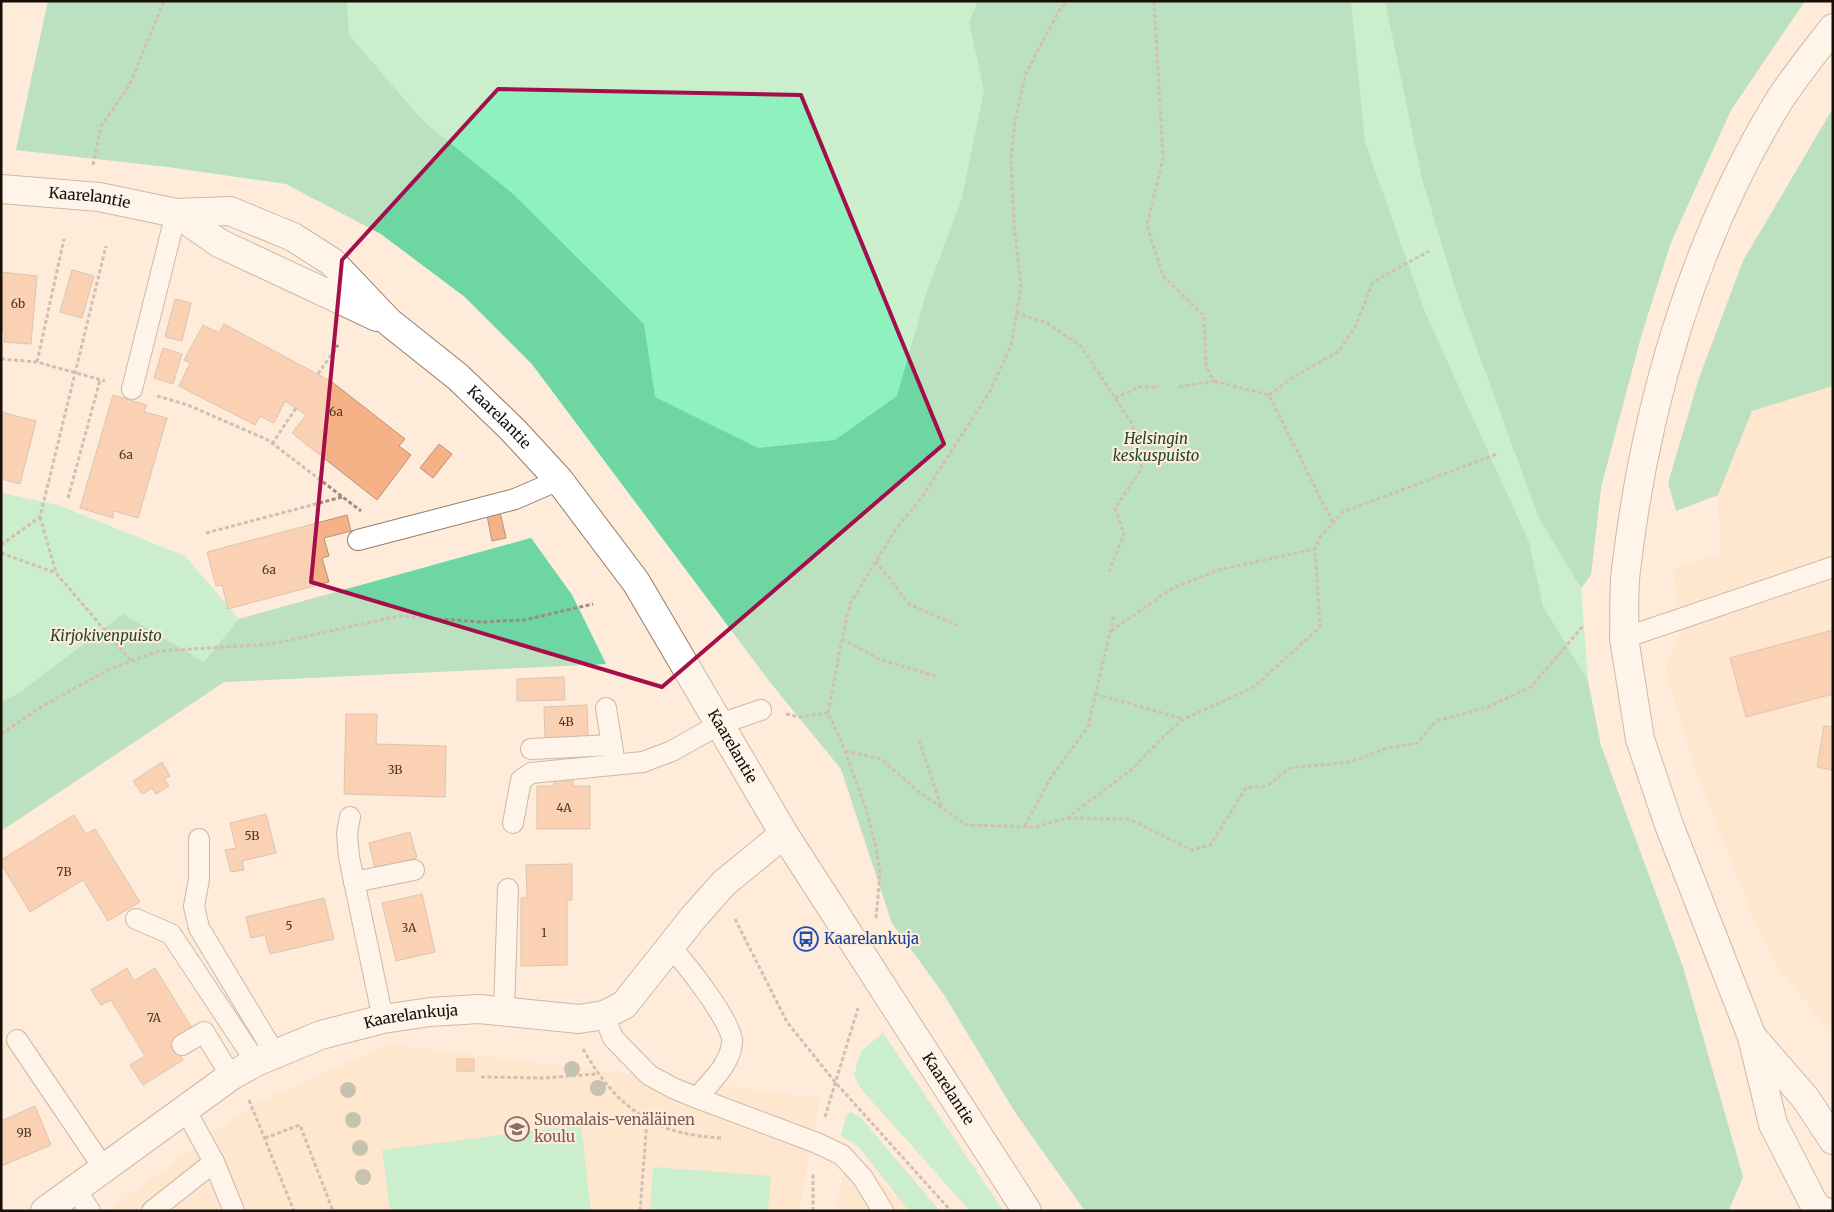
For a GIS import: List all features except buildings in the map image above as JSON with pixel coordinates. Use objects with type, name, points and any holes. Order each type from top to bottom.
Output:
[{"type":"main road","points":[[1821,1206],[1773,1124],[1752,1037],[1669,825],[1640,739],[1624,638],[1626,572],[1642,462],[1676,331],[1721,209],[1777,104],[1833,28]]},
{"type":"main road","name":"Kaarelantie","points":[[1,189],[99,198],[176,213],[220,243],[389,322],[458,378],[513,430],[559,480],[636,582],[784,834],[1027,1211]]},
{"type":"main road","name":"Kaarelankuja","points":[[45,1211],[82,1200],[103,1167],[185,1109],[239,1085],[265,1058],[321,1035],[383,1019],[430,1012],[479,1009],[579,1019],[604,1015],[624,1005],[724,883],[784,834]]},
{"type":"main road","points":[[1752,1037],[1806,1099],[1833,1140]]},
{"type":"lane","points":[[132,389],[176,213]]},
{"type":"lane","points":[[358,540],[515,499],[559,480]]},
{"type":"lane","points":[[1624,638],[1833,568]]},
{"type":"lane","points":[[606,708],[615,765]]},
{"type":"lane","points":[[512,824],[521,780],[531,773],[643,762],[672,751],[720,724],[761,710]]},
{"type":"lane","points":[[531,749],[612,745]]},
{"type":"lane","points":[[350,817],[347,833],[354,882],[383,1019]]},
{"type":"lane","points":[[199,839],[199,879],[194,906],[199,928],[265,1058]]},
{"type":"lane","points":[[354,882],[414,870]]},
{"type":"lane","points":[[504,1011],[508,889]]},
{"type":"lane","points":[[136,919],[171,934],[265,1058]]},
{"type":"lane","points":[[670,947],[686,963],[729,1028],[733,1042],[727,1061],[697,1098]]},
{"type":"lane","points":[[604,1015],[612,1038],[649,1075],[672,1088],[842,1155],[863,1178],[883,1211]]},
{"type":"lane","points":[[182,1046],[204,1032],[239,1085]]},
{"type":"lane","points":[[17,1040],[103,1167]]},
{"type":"lane","points":[[185,1109],[214,1162],[234,1211]]},
{"type":"lane","points":[[152,1211],[214,1162]]},
{"type":"path","points":[[92,171],[101,126],[129,86],[164,1]]},
{"type":"path","points":[[876,920],[880,874],[876,847],[866,809],[845,751],[828,713],[842,639],[850,604],[896,529],[922,497],[990,391],[1010,345],[1021,288],[1014,225],[1010,158],[1015,121],[1026,73],[1060,9],[1068,1]]},
{"type":"path","points":[[1154,1],[1163,158],[1147,226],[1163,276],[1204,316],[1206,367],[1214,381]]},
{"type":"path","points":[[37,362],[64,239]]},
{"type":"path","points":[[106,246],[40,517],[56,573],[131,661]]},
{"type":"path","points":[[1269,395],[1292,378],[1339,351],[1356,325],[1373,282],[1429,252]]},
{"type":"path","points":[[1016,313],[1047,323],[1081,346],[1132,424],[1142,468],[1115,508],[1124,534],[1109,572]]},
{"type":"path","points":[[318,374],[338,345]]},
{"type":"path","points":[[1,359],[37,362],[188,405],[272,444],[388,532]]},
{"type":"path","points":[[68,498],[100,380]]},
{"type":"path","points":[[1178,387],[1214,381],[1269,395],[1333,523]]},
{"type":"path","points":[[1115,398],[1139,388],[1159,387]]},
{"type":"path","points":[[272,444],[296,408]]},
{"type":"path","points":[[1066,818],[1131,770],[1184,718],[1254,687],[1320,627],[1315,549],[1320,537],[1343,512],[1497,454]]},
{"type":"path","points":[[206,533],[342,497]]},
{"type":"path","points":[[1,545],[40,517]]},
{"type":"path","points":[[1110,631],[1171,589],[1210,573],[1315,549]]},
{"type":"path","points":[[1,553],[56,573]]},
{"type":"path","points":[[876,561],[909,604],[959,626]]},
{"type":"path","points":[[1,734],[46,704],[110,668],[159,651],[272,644],[398,616],[481,622],[524,620],[593,604]]},
{"type":"path","points":[[1025,826],[1051,777],[1088,727],[1114,615]]},
{"type":"path","points":[[845,751],[881,759],[918,791],[966,824],[1036,826],[1066,818],[1129,819],[1192,850],[1210,845],[1246,788],[1267,786],[1290,768],[1351,762],[1387,748],[1417,743],[1436,720],[1488,708],[1530,687],[1583,626]]},
{"type":"path","points":[[842,639],[879,659],[938,678]]},
{"type":"path","points":[[1096,694],[1184,718]]},
{"type":"path","points":[[761,710],[800,716],[828,713]]},
{"type":"path","points":[[919,740],[941,807]]},
{"type":"path","points":[[735,914],[736,924],[787,1022],[835,1082],[951,1211]]},
{"type":"path","points":[[835,1082],[860,1003]]},
{"type":"path","points":[[482,1077],[545,1078],[597,1074]]},
{"type":"path","points":[[239,1085],[265,1138],[294,1211]]},
{"type":"path","points":[[640,1211],[646,1120]]},
{"type":"path","points":[[265,1138],[300,1125],[332,1211]]},
{"type":"highlighted area","points":[[498,89],[801,95],[944,444],[662,687],[311,582],[342,260]]},
{"type":"shaded area","points":[[1833,386],[1833,1036],[1776,965],[1758,930],[1698,776],[1665,670],[1679,633],[1673,568],[1720,555],[1718,495],[1752,411]]},
{"type":"shaded area","name":"Suomalais-venäläinen koulu","points":[[389,1044],[820,1098],[799,1211],[107,1211],[238,1116],[266,1099]]},
{"type":"shaded area","points":[[847,1155],[896,1195],[911,1211],[836,1211]]},
{"type":"green space","name":"Helsingin keskuspuisto","points":[[48,1],[1805,1],[1731,110],[1671,242],[1642,333],[1601,487],[1591,575],[1581,588],[1588,681],[1601,746],[1683,967],[1743,1177],[1728,1211],[1085,1211],[1015,1112],[945,996],[892,923],[841,769],[770,682],[532,364],[465,297],[381,234],[286,184],[169,167],[16,150]]},
{"type":"green space","name":"Helsingin keskuspuisto","points":[[48,1],[347,1],[349,35],[423,121],[513,194],[644,324],[655,397],[758,448],[835,440],[897,396],[926,294],[961,201],[984,91],[969,22],[978,1],[1351,1],[1365,142],[1425,312],[1529,542],[1543,606],[1588,681],[1601,746],[1683,967],[1743,1177],[1728,1211],[1085,1211],[1015,1112],[945,996],[892,923],[841,769],[770,682],[532,364],[465,297],[381,234],[286,184],[169,167],[16,150]]},
{"type":"green space","points":[[1385,1],[1805,1],[1731,110],[1671,242],[1642,333],[1601,487],[1591,575],[1581,588],[1538,516],[1458,297],[1422,179]]},
{"type":"green space","points":[[1833,108],[1833,386],[1752,411],[1718,495],[1676,511],[1668,483],[1699,378],[1743,261]]},
{"type":"green space","name":"Kirjokivenpuisto","points":[[1,493],[58,505],[185,556],[239,619],[531,538],[572,595],[606,664],[224,682],[1,831]]},
{"type":"green space","name":"Kirjokivenpuisto","points":[[531,538],[572,595],[606,664],[224,682],[1,831],[1,702],[21,692],[123,614],[204,662],[239,619]]},
{"type":"green space","points":[[883,1033],[1004,1211],[970,1211],[861,1089],[854,1075],[861,1051]]},
{"type":"green space","points":[[851,1112],[861,1118],[940,1211],[909,1211],[859,1147],[841,1136],[846,1115]]},
{"type":"green space","points":[[581,1125],[591,1211],[390,1211],[382,1150]]},
{"type":"green space","points":[[653,1167],[771,1176],[768,1211],[650,1211]]},
{"type":"place","name":"Kaarelankuja","points":[[806,939]]},
{"type":"place","name":"Suomalais-venäläinen koulu","points":[[517,1129]]}]
